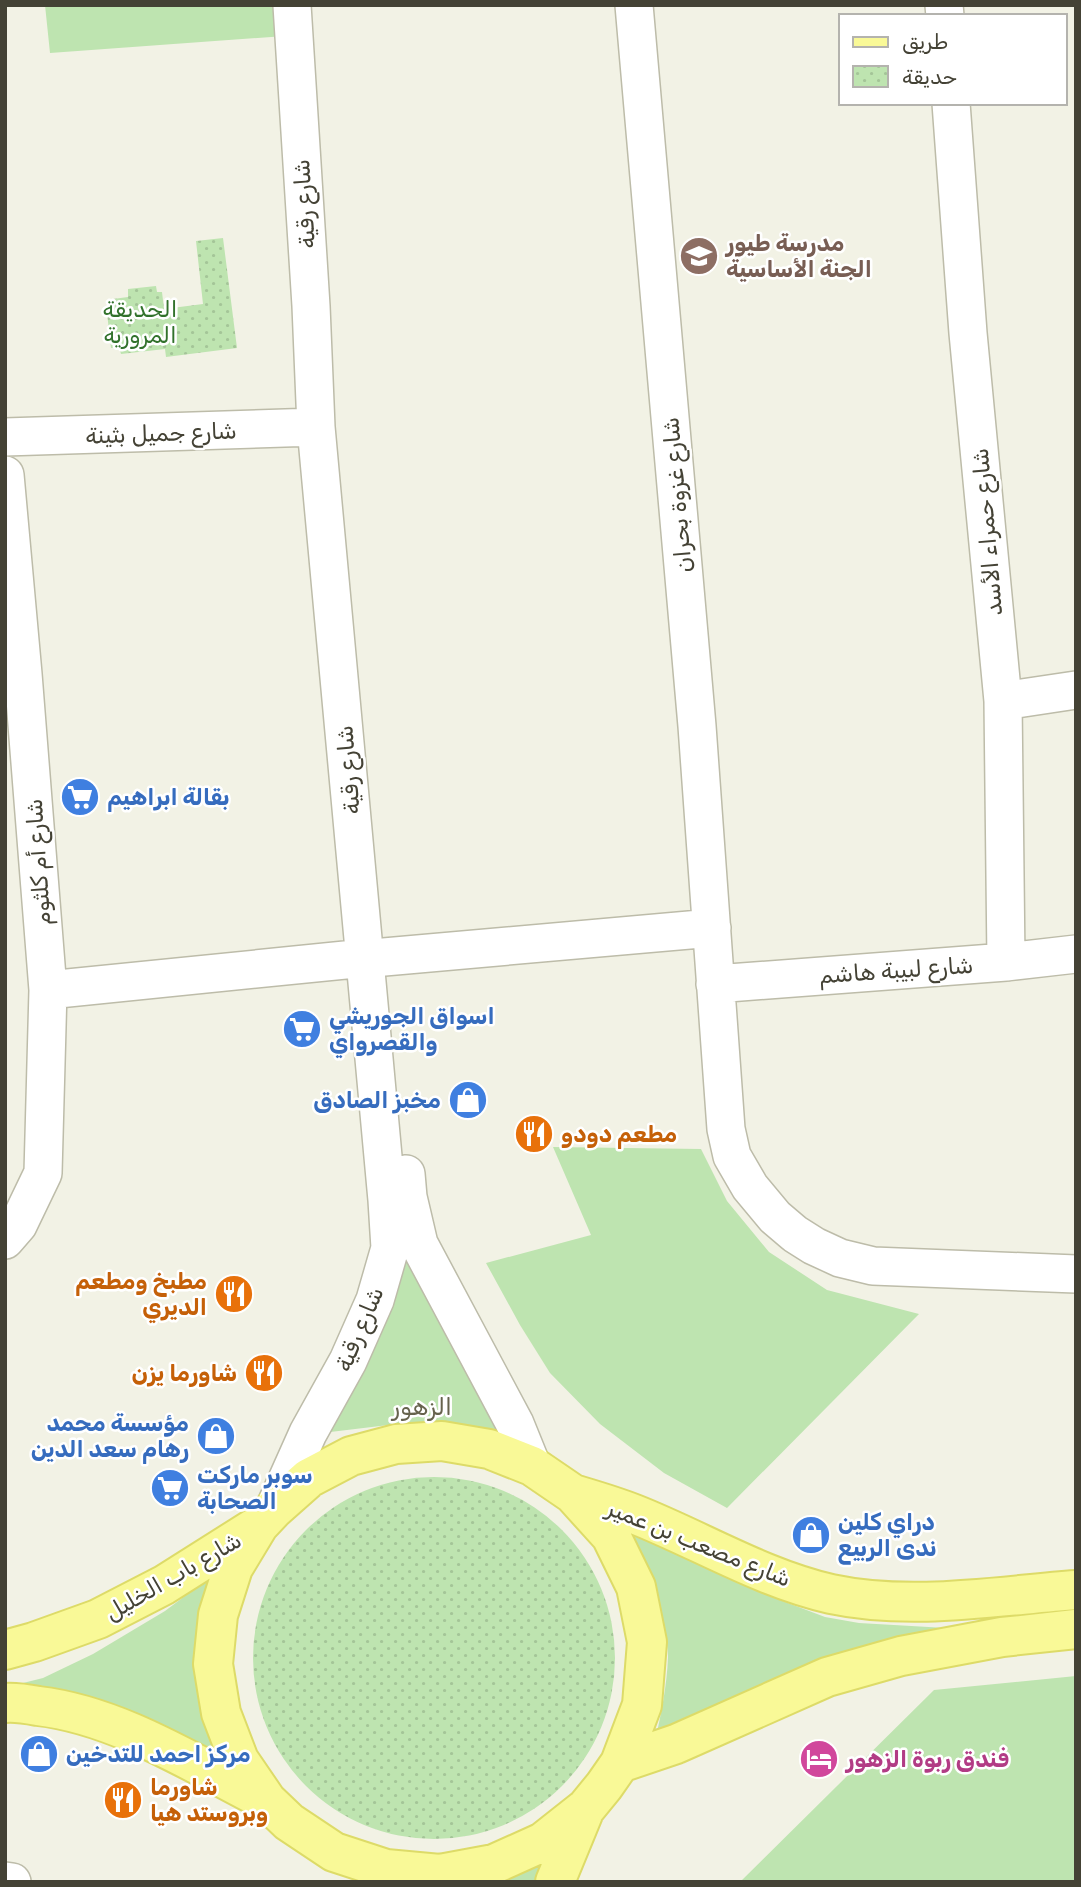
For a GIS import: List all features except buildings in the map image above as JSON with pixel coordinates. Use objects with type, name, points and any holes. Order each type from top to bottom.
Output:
[{"type":"main road","points":[[5,1703],[53,1707],[82,1713],[115,1726],[278,1812],[334,1852],[386,1869],[440,1874],[494,1864],[543,1842],[586,1808],[620,1763],[642,1704],[647,1642],[636,1587],[611,1536],[573,1494],[532,1466],[489,1448],[442,1441],[396,1444],[351,1456],[309,1478],[266,1517],[233,1568],[218,1615],[214,1664],[220,1713],[239,1760],[278,1812],[331,1882]]},
{"type":"main road","name":"شارع مصعب بن عمير","points":[[573,1494],[633,1514],[776,1578],[832,1594],[889,1602],[940,1601],[1076,1590]]},
{"type":"main road","name":"شارع باب الخليل","points":[[5,1650],[98,1619],[164,1585],[266,1517]]},
{"type":"main road","points":[[620,1763],[676,1744],[840,1673],[901,1656],[1002,1637],[1076,1629]]},
{"type":"main road","points":[[555,1882],[586,1808]]},
{"type":"street","name":"شارع رقية","points":[[292,5],[316,427],[374,957],[408,1197],[419,1244],[515,1424],[532,1466]]},
{"type":"street","name":"شارع رقية","points":[[266,1517],[308,1433],[348,1362],[375,1300],[390,1248],[352,578],[337,429],[310,5]]},
{"type":"street","name":"شارع غزوة بحران","points":[[634,5],[697,726],[726,1129],[733,1156],[750,1187],[775,1217],[814,1247],[840,1258],[873,1266],[1076,1274]]},
{"type":"street","name":"شارع حمراء الأسد","points":[[951,105],[968,333],[1003,701],[1006,962]]},
{"type":"street","name":"شارع جميل بثينة","points":[[5,437],[316,427]]},
{"type":"street","name":"شارع أم كلثوم","points":[[5,475],[48,990],[44,1173],[18,1225],[5,1240]]},
{"type":"street","points":[[1003,701],[1076,690]]},
{"type":"street","points":[[48,990],[374,957],[712,928]]},
{"type":"street","name":"شارع لبيبة هاشم","points":[[715,984],[1006,962],[1076,954]]},
{"type":"street","points":[[5,1881],[12,1882]]},
{"type":"green space","points":[[45,5],[283,5],[285,36],[50,53]]},
{"type":"green space","name":"الحديقة المرورية","points":[[223,238],[237,348],[166,357],[165,349],[121,354],[119,347],[111,348],[107,313],[114,312],[113,299],[128,297],[128,289],[156,286],[157,292],[162,292],[164,309],[203,304],[196,241]]},
{"type":"green space","points":[[553,1147],[701,1149],[727,1201],[769,1252],[827,1290],[919,1314],[727,1508],[664,1473],[600,1424],[550,1373],[486,1263],[591,1235]]},
{"type":"green space","points":[[406,1258],[502,1432],[443,1422],[405,1423],[322,1433]]},
{"type":"green space","points":[[434,1477],[469,1481],[503,1491],[534,1508],[562,1530],[584,1558],[601,1589],[611,1623],[615,1658],[611,1693],[601,1727],[584,1758],[562,1786],[534,1808],[503,1825],[469,1835],[434,1839],[399,1835],[365,1825],[334,1808],[306,1786],[284,1758],[267,1727],[257,1693],[253,1658],[257,1623],[267,1589],[284,1558],[306,1530],[334,1508],[365,1491],[399,1481]]},
{"type":"green space","points":[[628,1533],[825,1617],[859,1623],[946,1628],[837,1660],[655,1742],[666,1679],[667,1642],[654,1594]]},
{"type":"green space","points":[[213,1575],[226,1768],[11,1686],[43,1678],[93,1654],[165,1611]]},
{"type":"green space","points":[[1076,1676],[1076,1882],[740,1882],[934,1690]]},
{"type":"green space","points":[[554,1852],[540,1882],[493,1882]]},
{"type":"place","name":"مدرسة طيور الجنة الأساسية","points":[[699,256]]},
{"type":"place","name":"بقالة ابراهيم","points":[[80,797]]},
{"type":"place","name":"اسواق الجوريشي والقصرواي","points":[[302,1029]]},
{"type":"place","name":"مخبز الصادق","points":[[468,1100]]},
{"type":"place","name":"مطعم دودو","points":[[534,1134]]},
{"type":"place","name":"مطبخ ومطعم الديري","points":[[234,1294]]},
{"type":"place","name":"شاورما يزن","points":[[264,1373]]},
{"type":"place","name":"مؤسسة محمد رهام سعد الدين","points":[[216,1436]]},
{"type":"place","name":"سوبر ماركت الصحابة","points":[[170,1488]]},
{"type":"place","name":"دراي كلين ندى الربيع","points":[[811,1535]]},
{"type":"place","name":"مركز احمد للتدخين","points":[[39,1754]]},
{"type":"place","name":"فندق ربوة الزهور","points":[[819,1759]]},
{"type":"place","name":"شاورما وبروستد هيا","points":[[123,1800]]},
{"type":"district","name":"الزهور","points":[[422,1407]]}]
